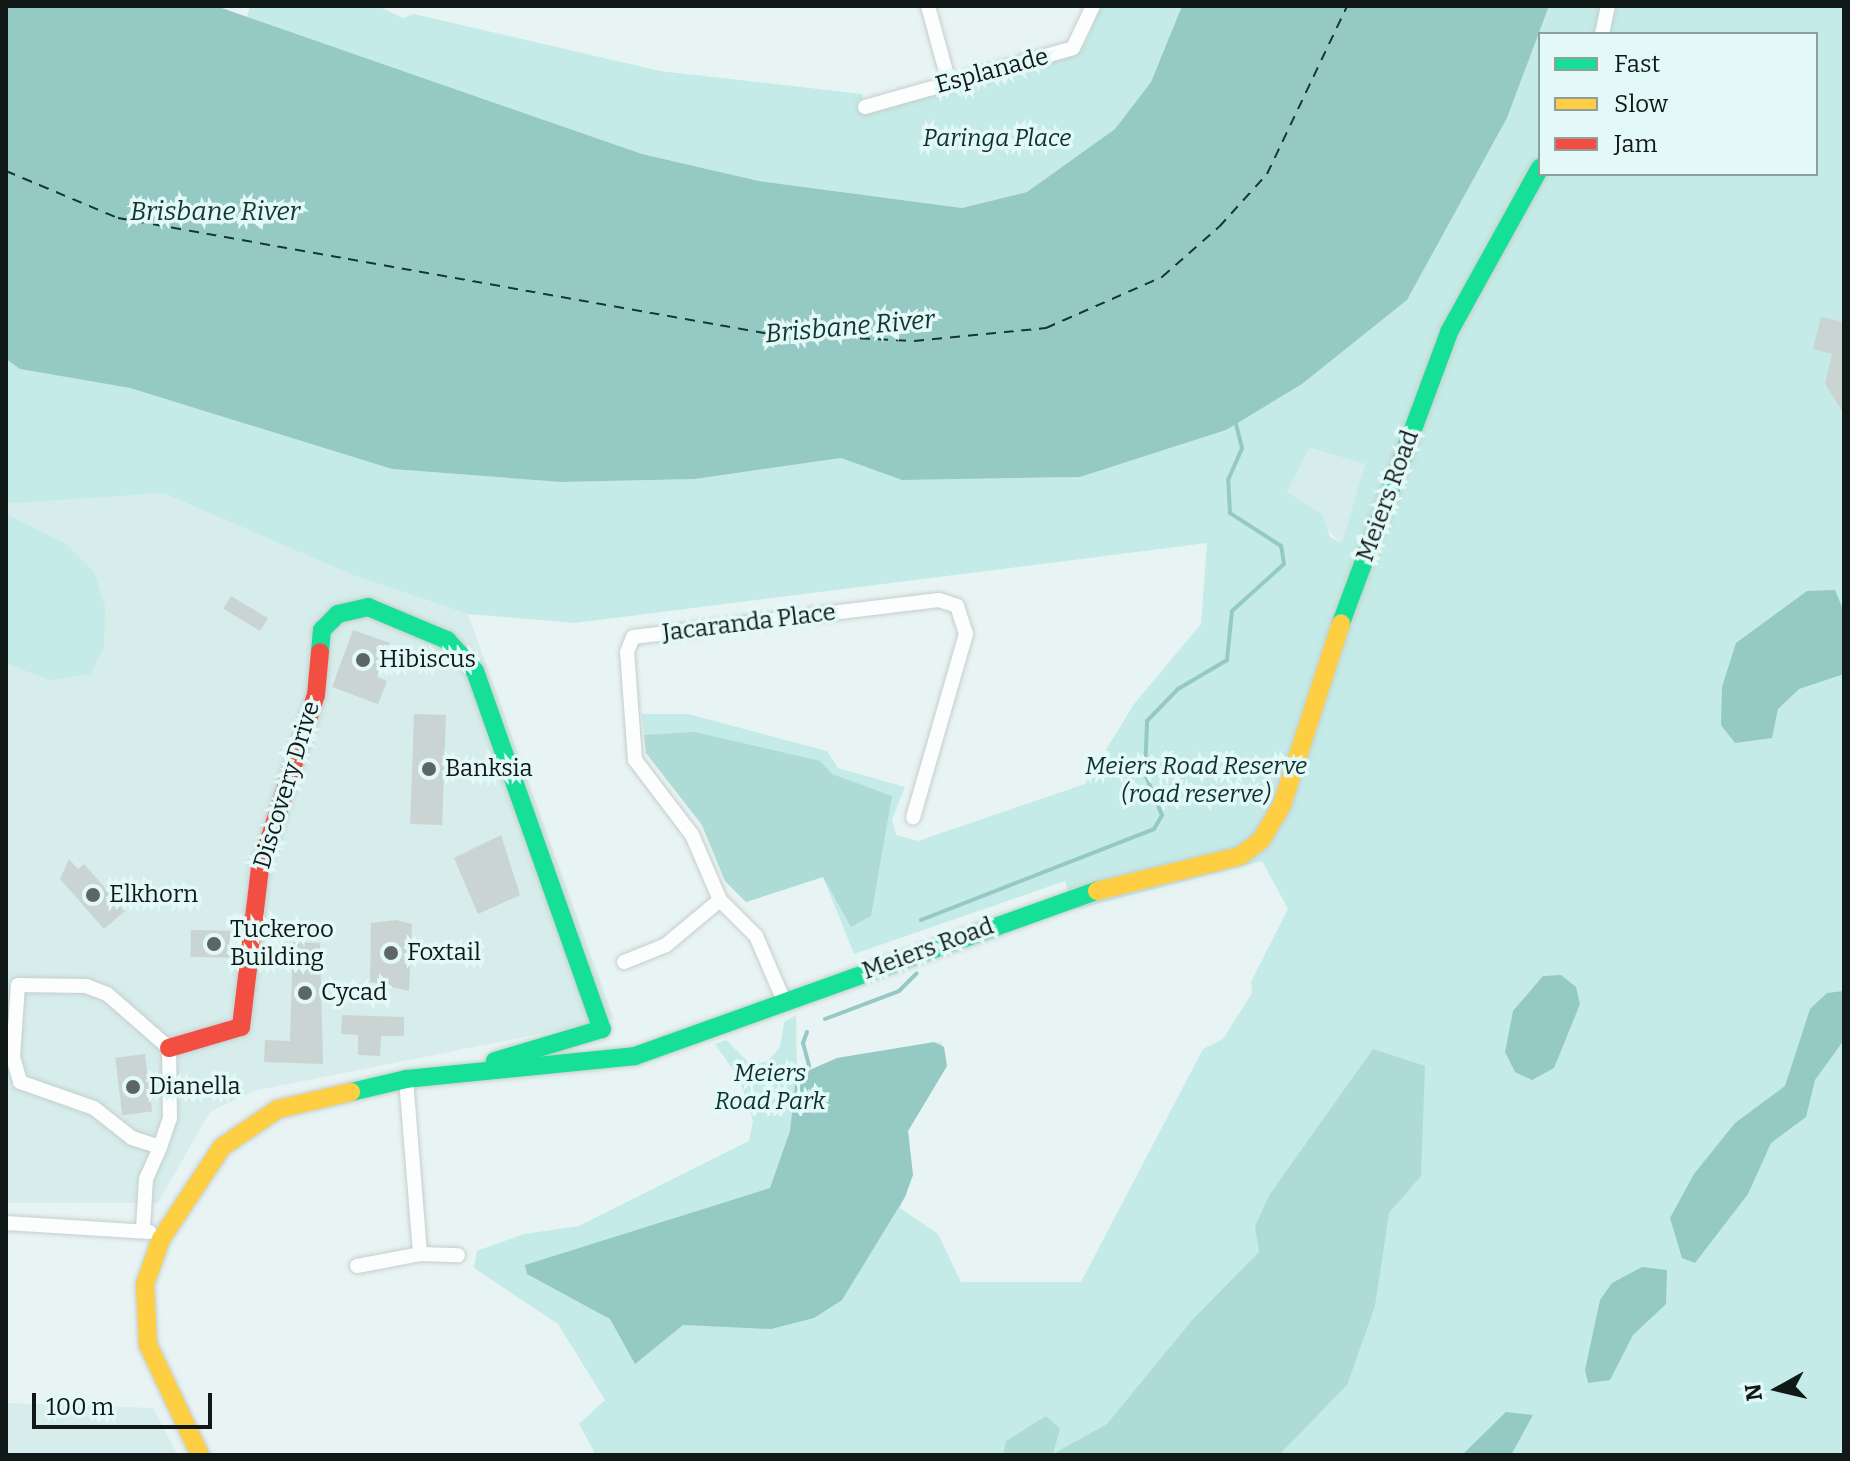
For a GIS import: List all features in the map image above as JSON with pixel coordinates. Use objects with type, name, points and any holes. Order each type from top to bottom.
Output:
[{"type":"street","points":[[928,6],[949,83]]},
{"type":"street","name":"Esplanade","points":[[865,107],[1073,48],[1093,6]]},
{"type":"street","points":[[1602,32],[1608,6]]},
{"type":"street","name":"Meiers Road","points":[[200,1455],[163,1385],[144,1323],[145,1284],[161,1239],[193,1185],[244,1129],[278,1109],[406,1079],[635,1056],[1058,901],[1230,860],[1261,840],[1282,805],[1339,627],[1449,332],[1538,172]]},
{"type":"street","name":"Jacaranda Place","points":[[784,1001],[756,936],[720,900],[692,835],[631,750],[627,652],[633,637],[939,600],[957,606],[966,634],[913,818]]},
{"type":"street","name":"Discovery Drive","points":[[169,1048],[241,1027],[260,868],[316,695],[322,630],[338,614],[368,607],[438,635],[475,671],[602,1029],[441,1076]]},
{"type":"street","points":[[624,962],[661,948],[720,900]]},
{"type":"street","points":[[143,1229],[146,1179],[160,1147],[170,1118],[169,1048],[107,994],[86,986],[18,985],[13,1057],[20,1082],[94,1108],[132,1138],[160,1147]]},
{"type":"street","points":[[406,1079],[420,1254]]},
{"type":"street","points":[[6,1223],[143,1229],[161,1239]]},
{"type":"street","points":[[357,1266],[420,1254],[458,1255]]},
{"type":"shaded area","points":[[1308,448],[1365,464],[1342,544],[1287,492]]},
{"type":"shaded area","points":[[163,493],[355,576],[468,614],[614,1019],[253,1091],[210,1112],[158,1203],[6,1203],[6,504]]},
{"type":"shaded area","points":[[695,732],[820,761],[832,774],[892,796],[871,916],[851,927],[823,877],[746,902],[725,881],[702,825],[646,753],[644,735]]},
{"type":"shaded area","points":[[1373,1049],[1425,1066],[1421,1176],[1389,1213],[1375,1306],[1347,1385],[1279,1455],[1003,1455],[1006,1441],[1046,1416],[1060,1429],[1053,1454],[1107,1424],[1193,1319],[1259,1252],[1255,1226],[1270,1194]]},
{"type":"shaded area","points":[[6,1403],[153,1408],[178,1455],[6,1455]]},
{"type":"green space","name":"Paringa Place","points":[[250,6],[378,6],[403,18],[414,14],[660,71],[862,94],[867,114],[1070,56],[1085,44],[1100,6],[1182,6],[1151,82],[1115,129],[1027,192],[962,208],[759,181],[642,154],[247,17]]},
{"type":"green space","points":[[1549,6],[1844,6],[1844,1455],[596,1455],[579,1424],[605,1400],[558,1324],[474,1268],[477,1251],[524,1234],[579,1226],[749,1141],[753,1121],[739,1078],[715,1044],[726,1040],[751,1065],[768,1061],[780,1047],[784,1022],[796,1015],[797,1076],[837,1058],[941,1042],[947,1066],[908,1131],[913,1175],[900,1208],[938,1234],[961,1282],[1081,1282],[1203,1049],[1223,1039],[1252,993],[1251,982],[1288,909],[1262,861],[1074,910],[1065,881],[854,954],[823,877],[746,902],[725,881],[702,825],[646,753],[642,714],[688,714],[827,751],[838,768],[905,787],[892,819],[896,835],[918,841],[1085,784],[1134,704],[1201,624],[1207,543],[575,623],[468,614],[355,576],[163,493],[6,504],[6,359],[20,369],[130,388],[392,469],[561,482],[695,479],[841,458],[902,480],[1080,477],[1226,430],[1302,384],[1407,300],[1507,118],[1538,35],[1538,176],[1818,176],[1818,32],[1539,32]],"holes":[[[1309,448],[1365,464],[1342,543],[1330,537],[1322,514],[1287,492]]]},
{"type":"green space","points":[[6,514],[66,544],[94,572],[105,606],[104,648],[90,674],[49,680],[6,663]]},
{"type":"water","name":"Brisbane River","points":[[6,6],[216,6],[642,154],[759,181],[962,208],[1027,192],[1115,129],[1151,82],[1182,6],[1549,6],[1507,118],[1407,300],[1302,384],[1226,430],[1080,477],[902,480],[841,458],[695,479],[561,482],[392,469],[130,388],[20,369],[6,359]]},
{"type":"water","points":[[1835,590],[1844,612],[1844,674],[1799,689],[1778,709],[1772,738],[1735,743],[1721,725],[1722,687],[1736,643],[1807,591]]},
{"type":"water","points":[[1561,975],[1576,987],[1580,1004],[1554,1068],[1532,1080],[1515,1072],[1505,1052],[1513,1011],[1543,976]]},
{"type":"water","points":[[1844,991],[1844,1040],[1815,1080],[1806,1117],[1771,1143],[1748,1194],[1695,1263],[1682,1258],[1670,1218],[1694,1174],[1735,1123],[1785,1086],[1810,1009],[1827,993]]},
{"type":"water","points":[[934,1042],[944,1047],[947,1066],[908,1131],[913,1175],[905,1197],[842,1300],[814,1318],[771,1329],[683,1325],[635,1364],[610,1319],[527,1274],[525,1265],[770,1188],[790,1131],[796,1076],[837,1058]]},
{"type":"water","points":[[1642,1267],[1667,1270],[1666,1304],[1633,1335],[1610,1380],[1588,1383],[1585,1370],[1600,1300],[1612,1283]]},
{"type":"water","points":[[1506,1412],[1533,1415],[1511,1455],[1462,1455]]},
{"type":"building","points":[[1821,317],[1844,322],[1844,414],[1825,384],[1832,354],[1813,349]]},
{"type":"building","points":[[231,596],[268,618],[260,631],[223,609]]},
{"type":"building","name":"Hibiscus","points":[[353,630],[390,643],[377,677],[387,681],[378,704],[332,687]]},
{"type":"building","name":"Banksia","points":[[414,714],[446,715],[442,825],[410,824]]},
{"type":"building","points":[[501,835],[520,895],[478,914],[454,858]]},
{"type":"building","name":"Elkhorn","points":[[69,859],[78,869],[84,864],[125,911],[104,929],[60,879]]},
{"type":"building","name":"Foxtail","points":[[396,920],[412,924],[409,991],[370,982],[371,923]]},
{"type":"building","name":"Tuckeroo Building","points":[[191,930],[237,931],[237,958],[191,957]]},
{"type":"building","name":"Cycad","points":[[293,942],[320,943],[323,1064],[264,1062],[265,1040],[290,1041]]},
{"type":"building","points":[[342,1015],[404,1017],[404,1036],[381,1036],[380,1056],[358,1055],[358,1035],[341,1034]]},
{"type":"building","name":"Dianella","points":[[145,1054],[152,1112],[122,1115],[115,1058]]},
{"type":"waterway","points":[[921,920],[1154,829],[1162,815],[1145,774],[1147,721],[1178,689],[1227,660],[1232,611],[1284,564],[1281,546],[1230,513],[1228,480],[1242,448],[1235,420]]},
{"type":"waterway","points":[[825,1019],[899,991],[917,973]]},
{"type":"waterway","points":[[807,1032],[803,1043],[809,1066]]},
{"type":"ferry route","points":[[6,171],[118,218],[770,334],[914,341],[1046,328],[1162,277],[1219,227],[1267,174],[1347,6]]},
{"type":"traffic: fast","points":[[1341,623],[1449,332],[1538,172]]},
{"type":"traffic: fast","points":[[320,652],[322,630],[338,614],[368,607],[447,640],[475,671],[602,1029],[495,1061]]},
{"type":"traffic: fast","points":[[351,1092],[406,1079],[635,1056],[1097,891]]},
{"type":"traffic: slow","points":[[1097,891],[1240,856],[1261,840],[1282,805],[1341,623]]},
{"type":"traffic: slow","points":[[200,1455],[148,1345],[145,1284],[161,1239],[222,1147],[278,1109],[351,1092]]},
{"type":"traffic: jam","points":[[169,1048],[241,1027],[260,868],[316,695],[320,652]]},
{"type":"place","name":"Hibiscus","points":[[363,660]]},
{"type":"place","name":"Banksia","points":[[429,769]]},
{"type":"place","name":"Elkhorn","points":[[93,895]]},
{"type":"place","name":"Tuckeroo Building","points":[[214,944]]},
{"type":"place","name":"Foxtail","points":[[391,953]]},
{"type":"place","name":"Cycad","points":[[305,993]]},
{"type":"place","name":"Dianella","points":[[133,1087]]},
{"type":"park label","name":"Meiers Road Reserve (road reserve)","points":[[1196,781]]},
{"type":"park label","name":"Meiers Road Park","points":[[770,1088]]}]
